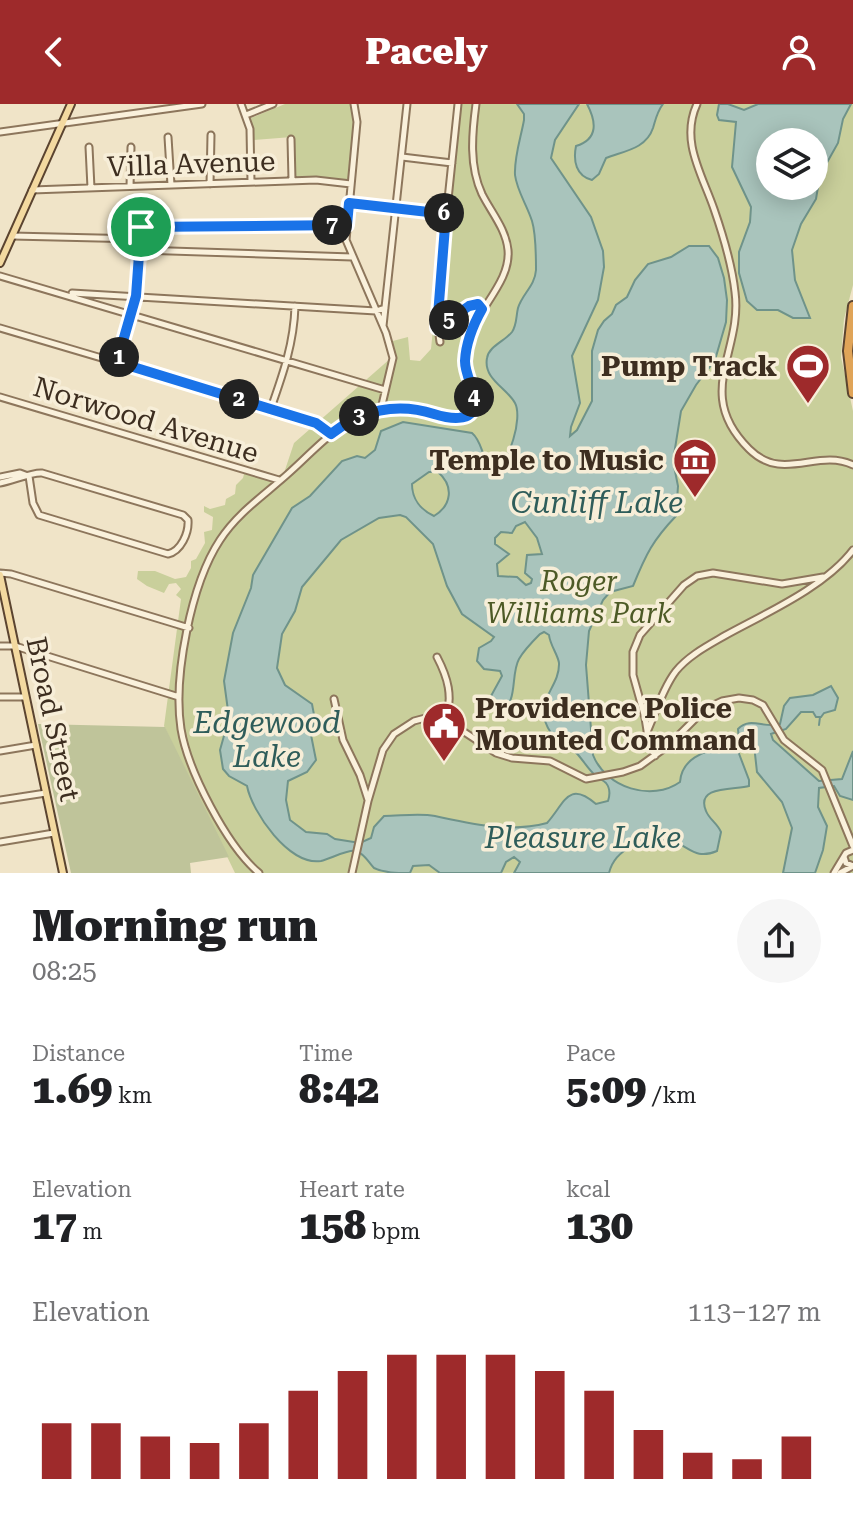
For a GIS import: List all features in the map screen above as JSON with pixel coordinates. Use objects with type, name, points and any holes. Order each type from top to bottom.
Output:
[{"type":"highway","points":[[853,306],[848,351],[853,393]]},
{"type":"main road","points":[[1,258],[71,104]]},
{"type":"main road","name":"Broad Street","points":[[0,574],[61,873]]},
{"type":"street","points":[[0,132],[202,104]]},
{"type":"street","points":[[241,104],[250,129],[251,182]]},
{"type":"street","points":[[246,115],[273,104]]},
{"type":"street","points":[[354,104],[357,122],[346,240],[383,327],[393,360],[381,409]]},
{"type":"street","points":[[383,327],[407,104]]},
{"type":"street","points":[[440,342],[437,328],[458,104]]},
{"type":"street","points":[[259,873],[229,838],[184,742],[180,697],[189,628],[202,581],[216,545],[236,519],[331,434],[361,415],[381,409],[418,410],[454,419],[470,412],[475,400],[466,376],[470,335],[482,309],[504,276],[508,252],[503,233],[475,174],[473,142],[476,104]]},
{"type":"street","points":[[697,104],[690,125],[692,152],[717,217],[736,296],[721,388],[728,419],[747,447],[772,463],[793,465],[834,459],[853,465]]},
{"type":"street","points":[[210,184],[211,135]]},
{"type":"street","points":[[168,137],[171,185]]},
{"type":"street","points":[[291,139],[292,180]]},
{"type":"street","points":[[89,147],[91,188]]},
{"type":"street","points":[[130,186],[131,147]]},
{"type":"street","points":[[402,157],[452,163]]},
{"type":"street","name":"Villa Avenue","points":[[32,190],[292,180],[351,184]]},
{"type":"street","points":[[349,203],[446,214]]},
{"type":"street","points":[[117,362],[136,296],[142,209]]},
{"type":"street","points":[[141,227],[347,225]]},
{"type":"street","points":[[12,236],[141,239]]},
{"type":"street","points":[[140,250],[352,257]]},
{"type":"street","points":[[0,276],[385,390]]},
{"type":"street","points":[[65,293],[376,311],[385,308]]},
{"type":"street","points":[[437,328],[471,305],[478,304],[482,309]]},
{"type":"street","points":[[271,408],[288,361],[295,306]]},
{"type":"street","points":[[0,328],[271,408],[316,423],[331,434]]},
{"type":"street","name":"Norwood Avenue","points":[[0,397],[280,481]]},
{"type":"street","points":[[0,483],[36,472],[42,473],[183,515],[188,520],[187,530],[180,546],[174,553],[168,554],[39,515],[33,503],[29,476]]},
{"type":"street","points":[[0,477],[20,473],[29,476]]},
{"type":"street","points":[[647,733],[670,680],[684,662],[823,577],[853,550]]},
{"type":"street","points":[[655,756],[632,670],[634,648],[640,635],[687,582],[713,573],[782,584],[823,577]]},
{"type":"street","points":[[0,574],[11,574],[189,628]]},
{"type":"street","points":[[0,646],[15,646],[180,697]]},
{"type":"street","points":[[437,657],[449,687],[446,720]]},
{"type":"street","points":[[0,697],[25,697]]},
{"type":"street","points":[[352,873],[383,750],[394,734],[419,719],[434,717],[446,720],[502,756],[545,759],[581,778],[592,778],[634,768],[655,756],[702,712],[726,700],[742,698],[760,703],[767,709],[789,745],[819,768],[853,848],[845,856],[837,873]]},
{"type":"street","points":[[334,699],[343,740],[363,781],[368,801]]},
{"type":"street","points":[[0,751],[36,745]]},
{"type":"street","points":[[0,800],[46,793]]},
{"type":"street","points":[[0,842],[54,833]]},
{"type":"street","points":[[848,834],[846,863],[853,866]]},
{"type":"street","points":[[837,873],[853,866]]},
{"type":"green space","points":[[285,104],[350,104],[354,119],[348,181],[294,179],[292,137],[254,140],[251,118]]},
{"type":"green space","name":"Roger Williams Park","points":[[456,104],[853,104],[853,285],[844,319],[841,357],[853,411],[853,873],[235,873],[164,726],[181,599],[176,595],[181,589],[176,583],[169,584],[164,593],[147,586],[137,579],[138,571],[155,571],[175,579],[186,577],[191,561],[196,559],[205,543],[204,532],[212,530],[213,517],[204,512],[204,506],[210,509],[225,505],[226,499],[235,494],[236,485],[243,478],[245,470],[272,478],[284,473],[294,443],[391,358],[389,342],[408,337],[410,360],[420,361],[431,349]]},
{"type":"green space","points":[[38,724],[165,727],[229,857],[190,863],[191,873],[71,873]]},
{"type":"water","points":[[517,104],[579,104],[555,140],[551,158],[591,217],[603,251],[604,267],[598,300],[572,356],[580,403],[570,436],[577,430],[592,401],[592,351],[598,330],[616,305],[627,297],[648,264],[671,257],[689,246],[709,246],[718,258],[727,300],[726,322],[715,360],[681,411],[673,461],[678,486],[676,516],[651,548],[633,586],[610,592],[589,631],[586,665],[593,755],[608,776],[619,783],[644,791],[669,788],[680,782],[682,772],[693,759],[739,741],[738,729],[743,725],[780,724],[784,706],[790,698],[813,695],[831,686],[838,698],[835,710],[821,717],[816,717],[813,712],[801,712],[786,729],[771,734],[773,740],[819,781],[842,779],[853,751],[853,800],[840,796],[834,786],[819,788],[818,807],[827,826],[815,873],[783,873],[792,828],[782,802],[757,772],[751,742],[738,751],[749,786],[718,790],[706,797],[704,803],[707,814],[721,832],[717,851],[697,853],[670,841],[641,843],[624,851],[612,864],[609,873],[514,873],[520,862],[514,857],[506,862],[501,873],[440,873],[429,865],[413,866],[410,873],[386,872],[374,868],[356,851],[321,861],[309,860],[297,855],[274,835],[256,809],[247,786],[223,769],[220,750],[229,718],[224,681],[233,633],[253,575],[292,508],[310,496],[342,461],[357,456],[365,458],[375,450],[381,431],[403,422],[472,433],[490,467],[495,470],[510,450],[517,410],[515,403],[489,372],[487,358],[491,350],[514,329],[518,308],[536,270],[533,226],[515,175],[524,114]],"holes":[[[429,472],[438,472],[449,489],[447,501],[434,516],[418,503],[412,489],[412,484]],[[406,517],[433,544],[447,586],[462,614],[494,637],[479,648],[477,661],[484,669],[500,671],[502,676],[491,696],[499,711],[505,708],[512,696],[516,666],[521,656],[540,634],[544,632],[549,635],[559,663],[545,704],[545,722],[554,737],[571,747],[606,783],[608,801],[596,804],[587,797],[573,794],[547,823],[519,827],[491,826],[429,815],[384,816],[374,827],[371,838],[360,843],[306,832],[290,820],[286,800],[288,781],[307,772],[316,760],[311,735],[315,720],[312,704],[285,685],[277,668],[282,634],[295,611],[302,587],[341,540],[379,518]],[[525,522],[537,538],[542,554],[527,555],[525,573],[532,579],[526,585],[517,577],[498,576],[497,564],[509,554],[495,544],[495,538],[501,532],[512,533],[516,526]]]},
{"type":"water","points":[[587,104],[663,104],[645,141],[606,158],[599,174],[592,180],[579,171],[575,157],[576,146],[589,139],[594,129]]},
{"type":"water","points":[[719,104],[744,110],[758,104],[851,104],[843,119],[838,143],[828,161],[828,128],[756,128],[756,200],[815,200],[801,224],[792,250],[795,280],[810,318],[793,318],[778,310],[757,310],[747,301],[739,273],[739,252],[750,222],[751,207],[732,167],[736,122],[719,120]]},
{"type":"waterway","points":[[819,725],[820,717]]},
{"type":"place","name":"Pump Track","points":[[808,405]]},
{"type":"place","name":"Temple to Music","points":[[695,499]]},
{"type":"place","name":"Providence Police Mounted Command","points":[[444,763]]},
{"type":"route","points":[[349,203],[446,214],[437,328],[471,305],[481,306],[470,335],[465,361],[466,376],[475,400],[472,410],[464,417],[454,419],[418,410],[381,409],[361,415],[331,434],[316,423],[117,362],[136,296],[141,227],[347,225],[349,203]]},
{"type":"water label","name":"Cunliff Lake","points":[[597,502]]},
{"type":"water label","name":"Edgewood Lake","points":[[267,739]]},
{"type":"water label","name":"Pleasure Lake","points":[[583,837]]}]
